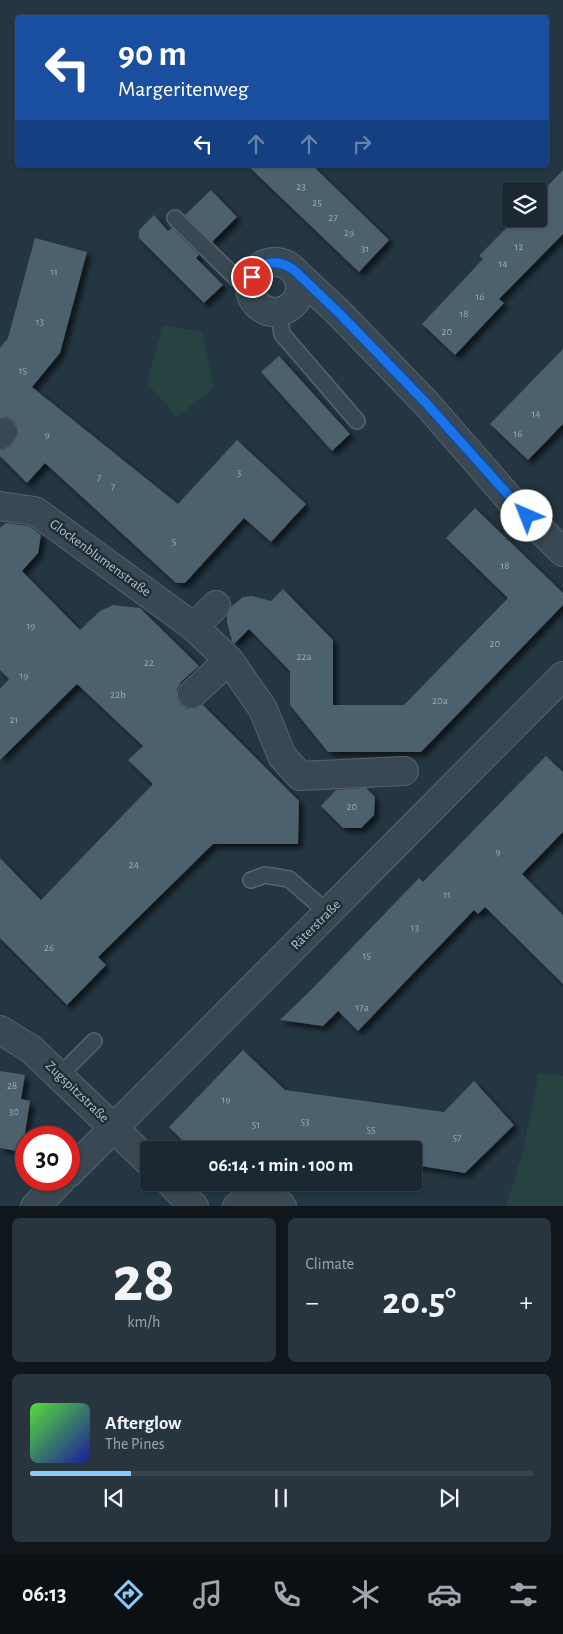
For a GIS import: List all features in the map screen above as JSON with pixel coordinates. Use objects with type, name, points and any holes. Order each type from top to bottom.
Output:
[{"type":"street","points":[[294,270],[298,277],[300,293],[292,307],[279,312],[268,312],[254,302],[250,294],[251,282],[257,270],[263,265],[271,262],[287,265],[294,270],[339,313],[426,403],[514,504],[563,552]]},
{"type":"street","name":"Glockenblumenstraße","points":[[0,506],[35,511],[194,627],[229,660],[264,709],[282,756],[300,776],[316,785],[404,771]]},
{"type":"street","points":[[194,627],[216,605]]},
{"type":"street","points":[[192,694],[229,660]]},
{"type":"street","name":"Räterstraße","points":[[80,1161],[563,676]]},
{"type":"street","name":"Zugspitzstraße","points":[[0,1030],[31,1048],[140,1153]]},
{"type":"street","points":[[35,1206],[50,1191]]},
{"type":"street","points":[[179,1191],[194,1206]]},
{"type":"street","points":[[237,1206],[253,1196],[262,1195],[271,1198],[282,1206]]},
{"type":"lane","points":[[175,218],[236,278],[251,282]]},
{"type":"lane","points":[[279,312],[282,334],[357,421]]},
{"type":"lane","points":[[251,880],[265,875],[289,879],[328,913]]},
{"type":"lane","points":[[60,1075],[94,1041]]},
{"type":"green space","points":[[163,325],[202,332],[214,388],[177,417],[147,383]]},
{"type":"green space","points":[[539,1073],[563,1076],[563,1206],[506,1206],[523,1151]]},
{"type":"building","points":[[249,167],[314,167],[389,240],[359,272]]},
{"type":"building","points":[[563,170],[563,234],[499,299],[504,303],[455,355],[422,324],[483,259],[479,256],[507,227],[547,227],[547,187]]},
{"type":"building","points":[[211,190],[237,217],[212,242],[185,215]]},
{"type":"building","points":[[154,215],[168,231],[172,228],[199,255],[196,258],[223,285],[204,303],[139,238],[139,230]]},
{"type":"building","points":[[35,238],[87,252],[60,353],[32,387],[178,504],[237,440],[306,504],[271,542],[244,518],[185,583],[176,583],[45,463],[27,483],[0,456],[0,450],[11,446],[18,436],[18,428],[14,421],[8,417],[0,417],[0,348],[8,338]]},
{"type":"building","points":[[563,349],[563,424],[528,460],[490,424]]},
{"type":"building","points":[[279,356],[350,434],[332,451],[261,372]]},
{"type":"building","points":[[475,508],[563,593],[563,605],[421,752],[328,752],[290,705],[290,671],[249,629],[234,644],[227,622],[227,616],[231,607],[243,597],[252,596],[271,601],[283,589],[333,640],[333,705],[404,705],[508,598],[446,538]]},
{"type":"building","points":[[6,523],[29,526],[41,535],[38,553],[22,571],[80,630],[100,611],[113,605],[140,608],[199,666],[181,682],[177,689],[177,697],[180,704],[187,709],[195,709],[203,705],[299,801],[298,844],[213,844],[98,957],[106,965],[67,1005],[0,938],[0,858],[41,900],[153,784],[128,760],[143,746],[77,684],[0,760],[0,689],[9,679],[0,670],[0,528]]},
{"type":"building","points":[[546,756],[563,772],[563,832],[522,874],[563,915],[563,984],[485,907],[478,914],[474,910],[358,1031],[338,1011],[323,1026],[280,1020],[419,878],[423,882]]},
{"type":"building","points":[[366,788],[375,797],[374,815],[361,828],[343,828],[321,806],[336,790]]},
{"type":"building","points":[[243,1050],[285,1090],[444,1112],[474,1081],[514,1125],[465,1173],[422,1166],[422,1141],[183,1141],[169,1127]]},
{"type":"building","points":[[0,1071],[25,1075],[21,1099],[30,1101],[26,1126],[15,1126],[15,1151],[0,1148]]},
{"type":"route","points":[[252,277],[263,265],[271,262],[279,262],[294,270],[339,313],[426,403],[514,504],[527,516]]}]
